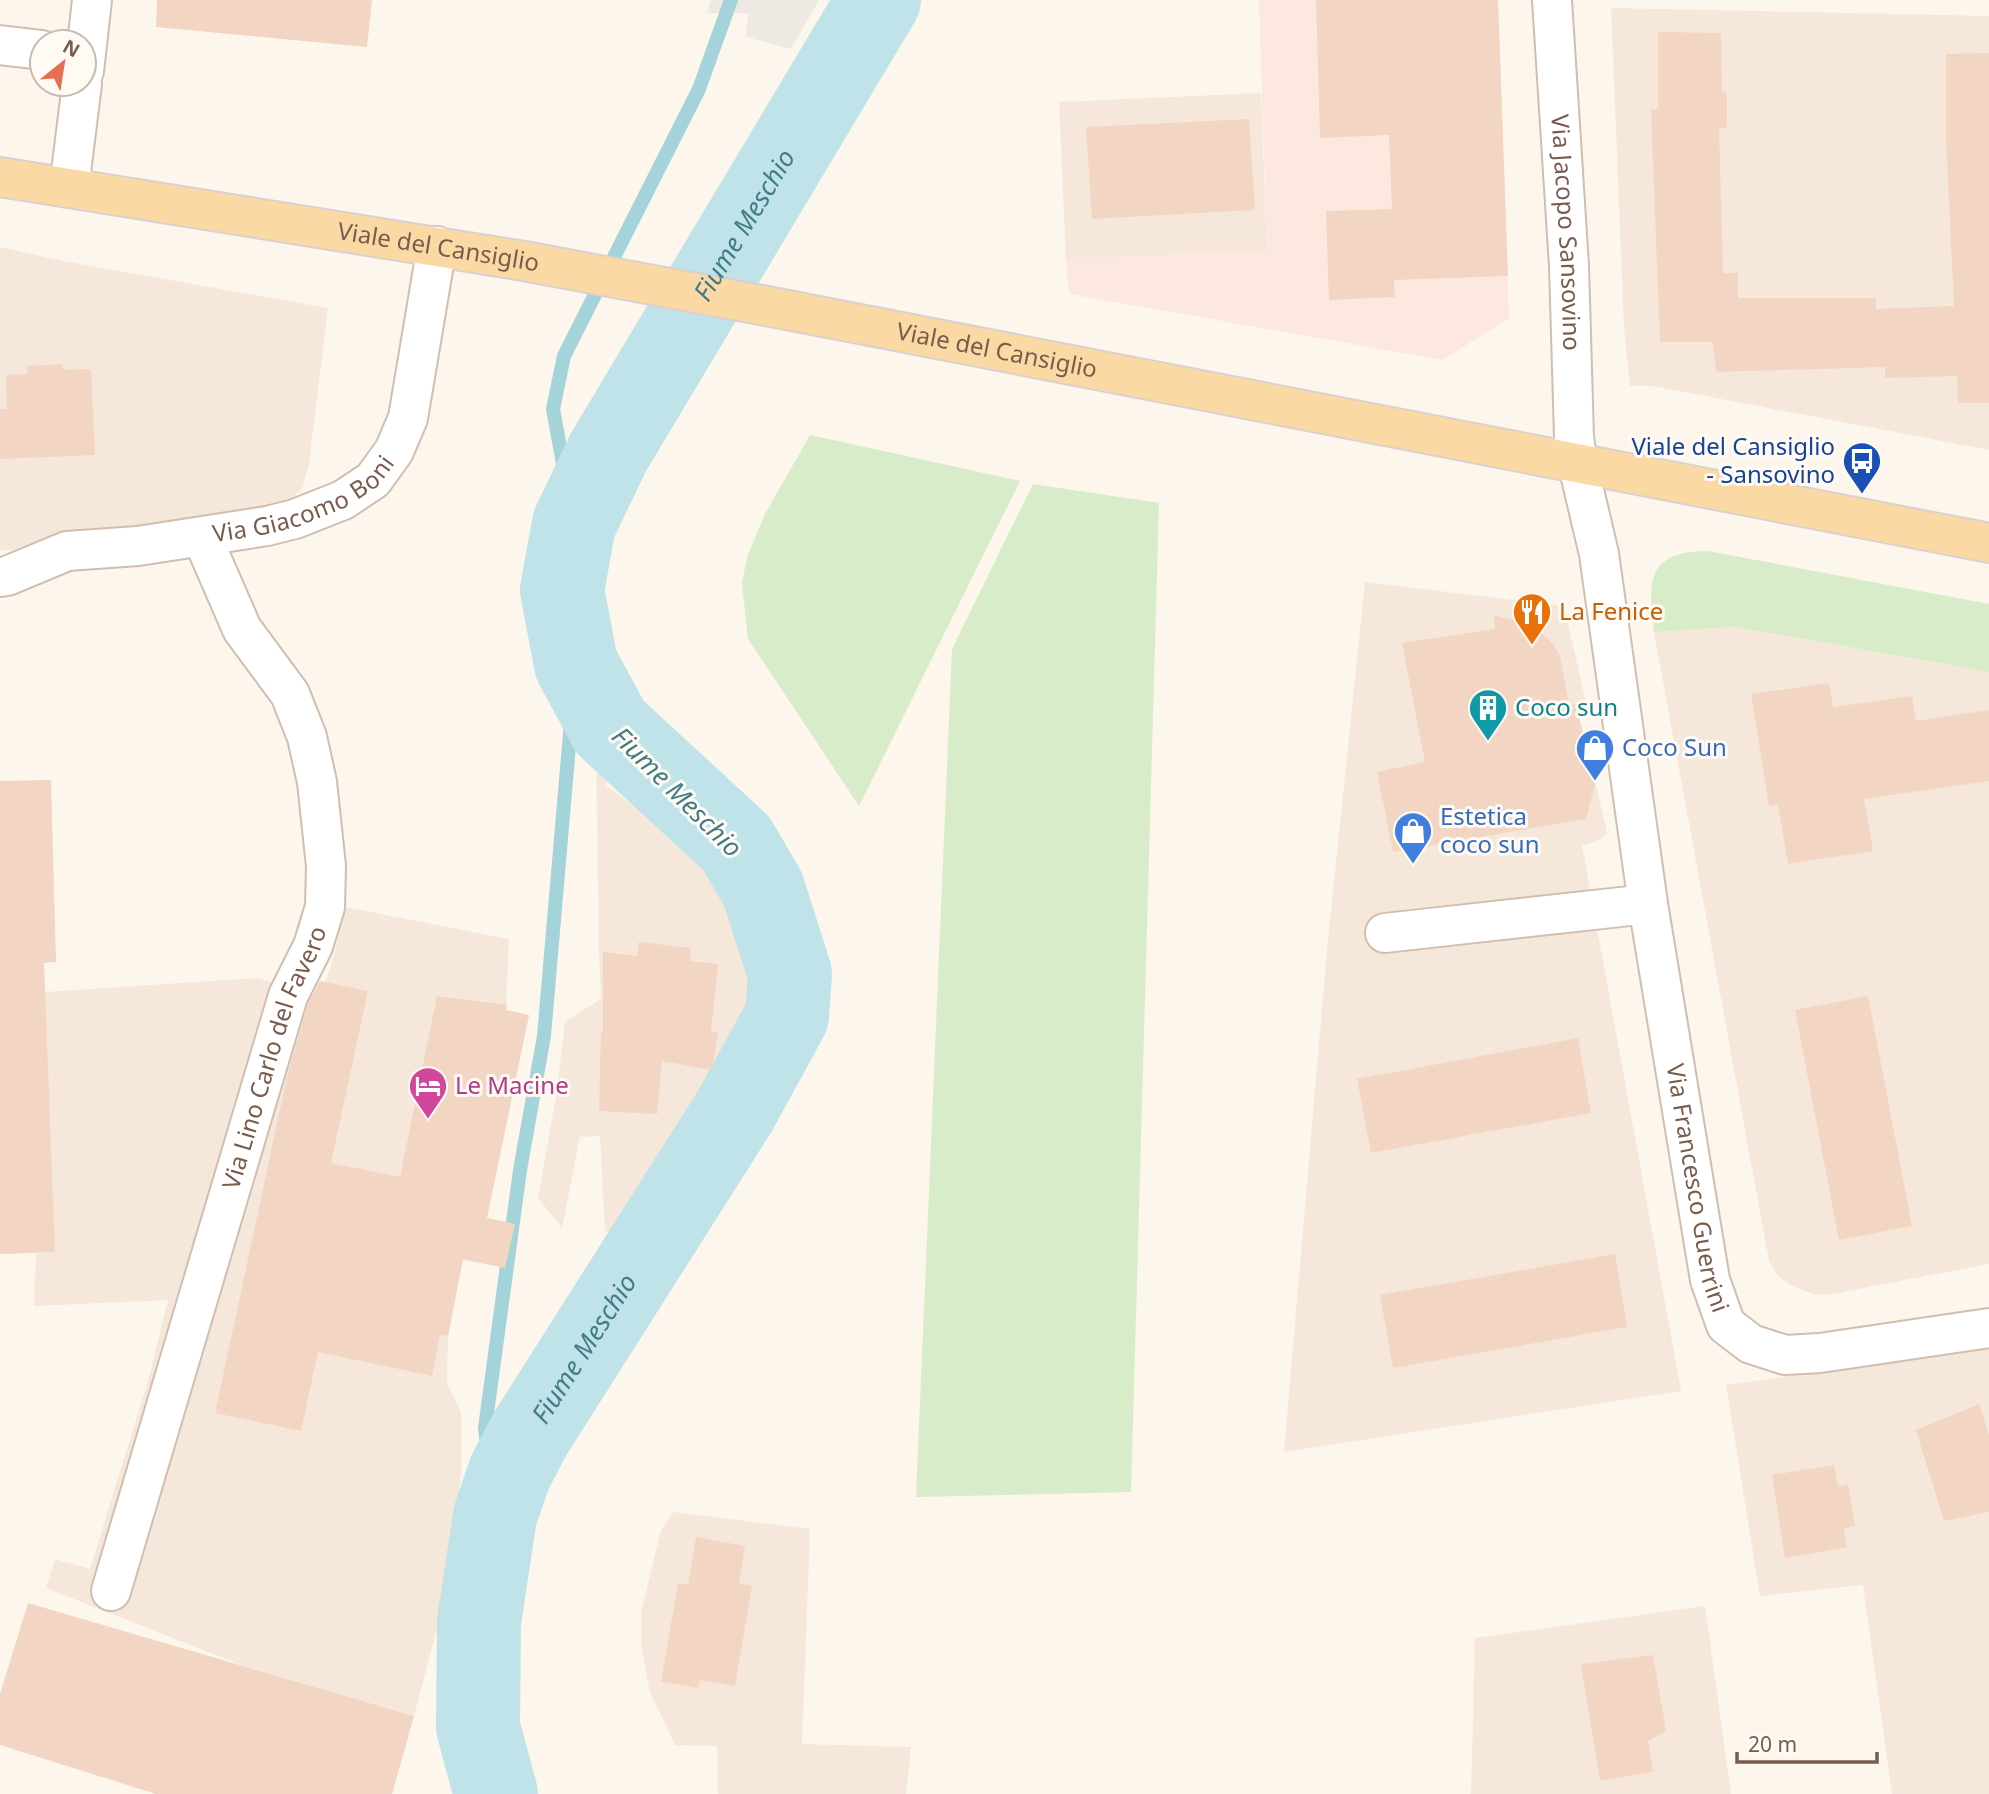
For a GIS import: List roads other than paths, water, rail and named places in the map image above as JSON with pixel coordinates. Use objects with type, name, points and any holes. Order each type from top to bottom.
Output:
[{"type":"main road","name":"Viale del Cansiglio","points":[[0,177],[437,246],[778,308],[1989,543]]},
{"type":"street","points":[[89,28],[92,0]]},
{"type":"street","name":"Via Jacopo Sansovino","points":[[1552,0],[1569,266],[1572,418],[1578,465]]},
{"type":"street","points":[[0,46],[28,49]]},
{"type":"street","points":[[69,188],[80,98]]},
{"type":"street","name":"Via Giacomo Boni","points":[[0,577],[67,551],[138,546],[277,524],[321,510],[373,480],[385,466],[403,435],[408,418],[437,246]]},
{"type":"street","name":"Via Francesco Guerrini","points":[[1578,465],[1599,554],[1648,904],[1710,1280],[1726,1325],[1751,1344],[1784,1355],[1820,1353],[1989,1328]]},
{"type":"street","name":"Via Lino Carlo del Favero","points":[[111,1591],[288,996],[313,946],[325,907],[327,886],[323,820],[307,737],[290,694],[242,629],[202,537]]},
{"type":"street","points":[[1385,933],[1648,904]]},
{"type":"waterway","points":[[574,524],[553,409],[564,356],[699,89],[731,0]]},
{"type":"waterway","name":"Fiume Meschio","points":[[496,1794],[478,1727],[479,1622],[495,1516],[510,1472],[530,1434],[735,1111],[787,1016],[790,974],[763,889],[736,843],[610,727],[576,664],[562,590],[574,524],[608,453],[879,0]]},
{"type":"waterway","points":[[495,1516],[485,1428],[520,1170],[544,1036],[576,664]]},
{"type":"place","name":"Viale del Cansiglio - Sansovino","points":[[1862,495]]},
{"type":"place","name":"La Fenice","points":[[1532,646]]},
{"type":"place","name":"Coco sun","points":[[1488,742]]},
{"type":"place","name":"Coco Sun","points":[[1595,782]]},
{"type":"place","name":"Estetica coco sun","points":[[1413,865]]},
{"type":"place","name":"Le Macine","points":[[428,1120]]}]
